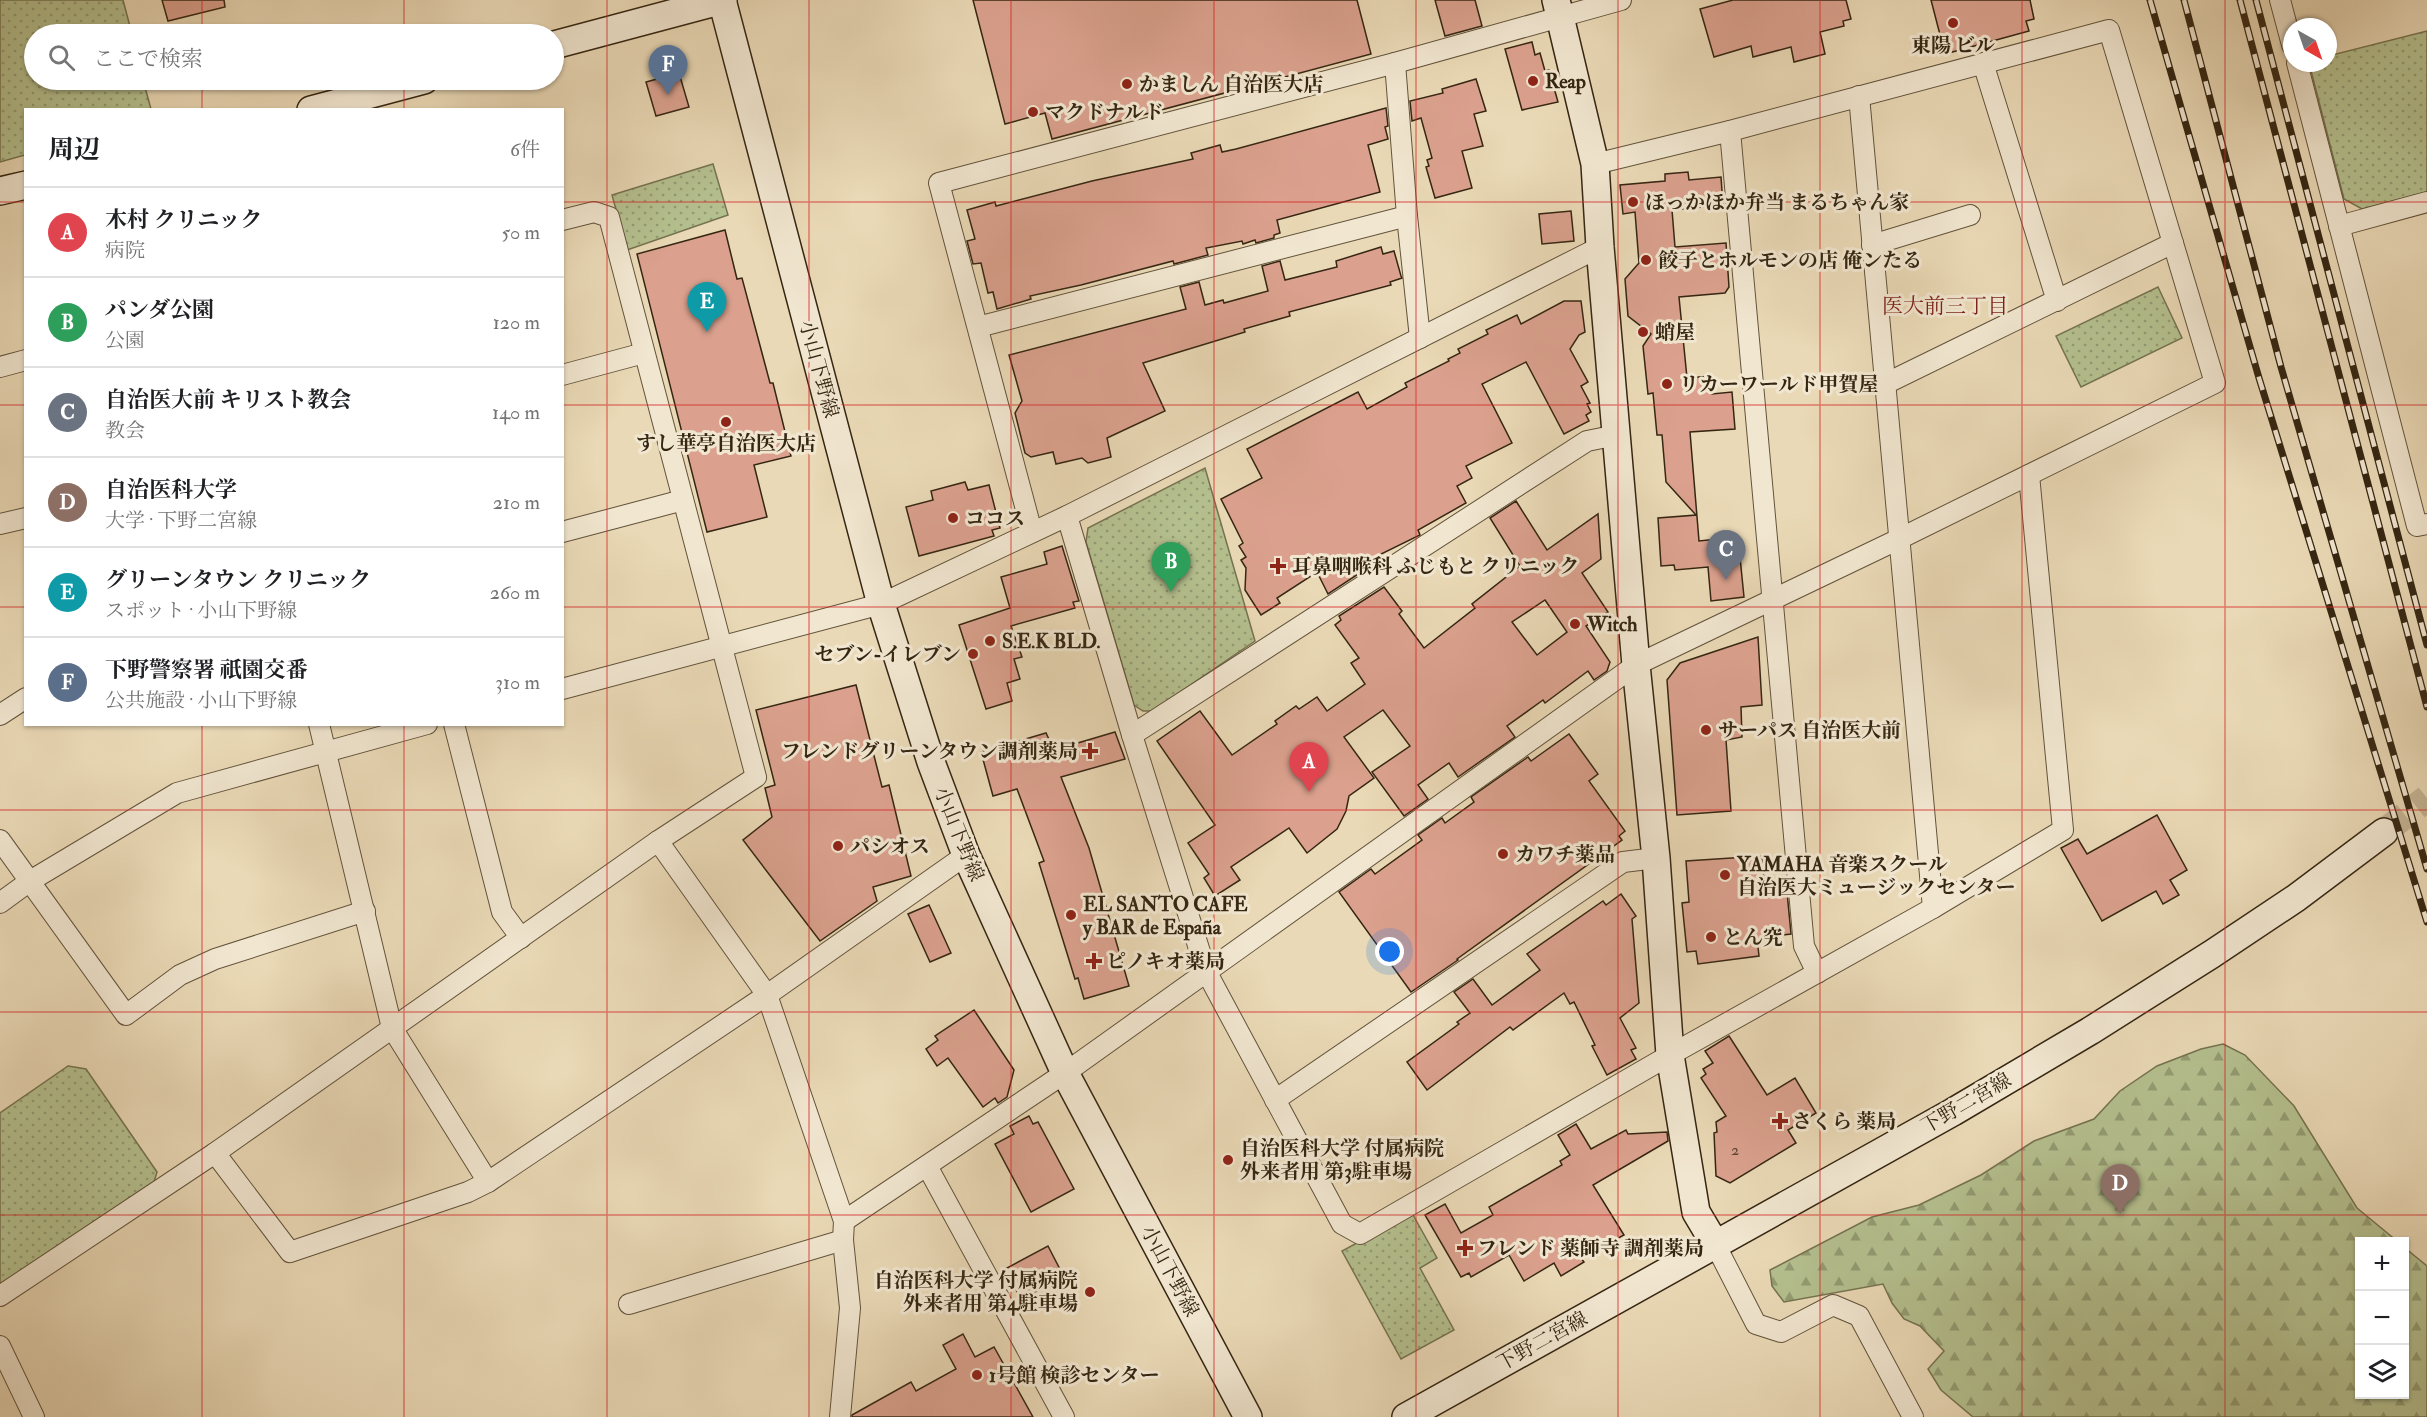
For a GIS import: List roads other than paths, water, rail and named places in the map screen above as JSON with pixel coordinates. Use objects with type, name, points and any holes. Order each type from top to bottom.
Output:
[{"type":"main road","points":[[564,42],[722,0]]},
{"type":"main road","name":"小山下野線","points":[[722,0],[881,604],[931,762],[966,855],[1065,1073],[1248,1417]]},
{"type":"main road","points":[[1558,8],[1595,164],[1600,248],[1636,665],[1656,858],[1670,1055],[1696,1212],[1715,1244]]},
{"type":"main road","points":[[319,108],[386,90]]},
{"type":"main road","points":[[0,191],[24,185]]},
{"type":"main road","name":"下野二宮線","points":[[1406,1417],[1953,1112],[2090,1031],[2296,898],[2384,832]]},
{"type":"street","points":[[1032,532],[939,183],[1395,63],[1558,8],[1621,0]]},
{"type":"street","points":[[2280,0],[2285,18]]},
{"type":"street","points":[[629,1304],[843,1230],[927,1166],[1065,1073],[1636,665],[1899,539],[2215,383],[2109,30],[1730,131],[1595,164]]},
{"type":"street","points":[[1395,63],[1407,216],[1420,338]]},
{"type":"street","points":[[1983,63],[2057,301]]},
{"type":"street","points":[[2299,72],[2417,526],[2427,524]]},
{"type":"street","points":[[1859,96],[1933,908]]},
{"type":"street","points":[[1730,131],[1804,946],[1817,973]]},
{"type":"street","points":[[2339,226],[2427,202]]},
{"type":"street","points":[[0,1296],[215,1154],[658,841],[756,777],[609,217],[594,212],[564,220]]},
{"type":"street","points":[[1872,245],[1970,215]]},
{"type":"street","points":[[978,327],[1407,216]]},
{"type":"street","points":[[1885,384],[2173,243]]},
{"type":"street","points":[[564,688],[881,604],[1067,516],[1600,248]]},
{"type":"street","points":[[564,374],[644,353]]},
{"type":"street","points":[[0,367],[24,361]]},
{"type":"street","points":[[1132,735],[1587,441],[1617,435]]},
{"type":"street","points":[[1067,516],[1132,735],[1206,971],[1342,1224],[1360,1234],[1670,1055],[1933,908],[2063,830],[2029,475]]},
{"type":"street","points":[[564,531],[683,500]]},
{"type":"street","points":[[0,524],[24,518]]},
{"type":"street","points":[[0,715],[24,699]]},
{"type":"street","points":[[320,726],[392,1028],[488,1182]]},
{"type":"street","points":[[0,903],[30,881],[177,793],[420,726]]},
{"type":"street","points":[[455,726],[502,912],[521,938]]},
{"type":"street","points":[[0,840],[126,1015],[180,975],[215,959],[365,911]]},
{"type":"street","points":[[658,841],[767,995],[843,1230],[850,1308],[840,1417]]},
{"type":"street","points":[[215,1154],[290,1252],[468,1192],[488,1182],[767,995],[966,855]]},
{"type":"street","points":[[1275,1100],[1623,862],[1656,858]]},
{"type":"street","points":[[927,1166],[1064,1417]]},
{"type":"street","points":[[1715,1244],[1756,1324],[1781,1332],[1833,1305],[1859,1316],[1912,1417]]},
{"type":"street","points":[[0,1346],[34,1417]]},
{"type":"tunnel","points":[[2384,832],[2427,798]]},
{"type":"railway","points":[[2150,0],[2259,378],[2427,922]]},
{"type":"railway","points":[[2184,0],[2281,367],[2427,869]]},
{"type":"railway","points":[[2240,0],[2427,707]]},
{"type":"railway","points":[[2256,0],[2427,645]]},
{"type":"place","name":"東陽 ビル","points":[[1953,23]]},
{"type":"place","name":"Reap","points":[[1533,81]]},
{"type":"place","name":"かましん 自治医大店","points":[[1127,84]]},
{"type":"place","name":"下野警察署 祇園交番","points":[[668,95]]},
{"type":"place","name":"マクドナルド","points":[[1033,112]]},
{"type":"place","name":"ほっかほか弁当 まるちゃん家","points":[[1633,202]]},
{"type":"place","name":"餃子とホルモンの店 俺ンたる","points":[[1646,260]]},
{"type":"place","name":"グリーンタウン クリニック","points":[[707,332]]},
{"type":"place","name":"蛸屋","points":[[1643,332]]},
{"type":"place","name":"リカーワールド甲賀屋","points":[[1667,384]]},
{"type":"place","name":"すし華亭自治医大店","points":[[726,422]]},
{"type":"place","name":"ココス","points":[[953,518]]},
{"type":"place","name":"耳鼻咽喉科 ふじもと クリニック","points":[[1278,566]]},
{"type":"place","name":"自治医大前 キリスト教会","points":[[1726,580]]},
{"type":"place","name":"パンダ公園","points":[[1171,592]]},
{"type":"place","name":"Witch","points":[[1575,624]]},
{"type":"place","name":"S.E.K BLD.","points":[[990,641]]},
{"type":"place","name":"セブン-イレブン","points":[[973,654]]},
{"type":"place","name":"サーパス 自治医大前","points":[[1706,730]]},
{"type":"place","name":"フレンドグリーンタウン調剤薬局","points":[[1090,751]]},
{"type":"place","name":"木村 クリニック","points":[[1309,792]]},
{"type":"place","name":"パシオス","points":[[838,846]]},
{"type":"place","name":"カワチ薬品","points":[[1503,854]]},
{"type":"place","name":"YAMAHA 音楽スクール 自治医大ミュージックセンター","points":[[1725,875]]},
{"type":"place","name":"EL SANTO CAFE y BAR de España","points":[[1071,915]]},
{"type":"place","name":"とん究","points":[[1711,937]]},
{"type":"place","name":"ピノキオ薬局","points":[[1094,961]]},
{"type":"place","name":"さくら 薬局","points":[[1780,1121]]},
{"type":"place","name":"自治医科大学 付属病院 外来者用 第3駐車場","points":[[1228,1160]]},
{"type":"place","name":"自治医科大学","points":[[2120,1214]]},
{"type":"place","name":"フレンド 薬師寺 調剤薬局","points":[[1465,1248]]},
{"type":"place","name":"自治医科大学 付属病院 外来者用 第4駐車場","points":[[1090,1292]]},
{"type":"place","name":"1号館 検診センター","points":[[977,1375]]},
{"type":"district","name":"医大前三丁目","points":[[1945,306]]}]
